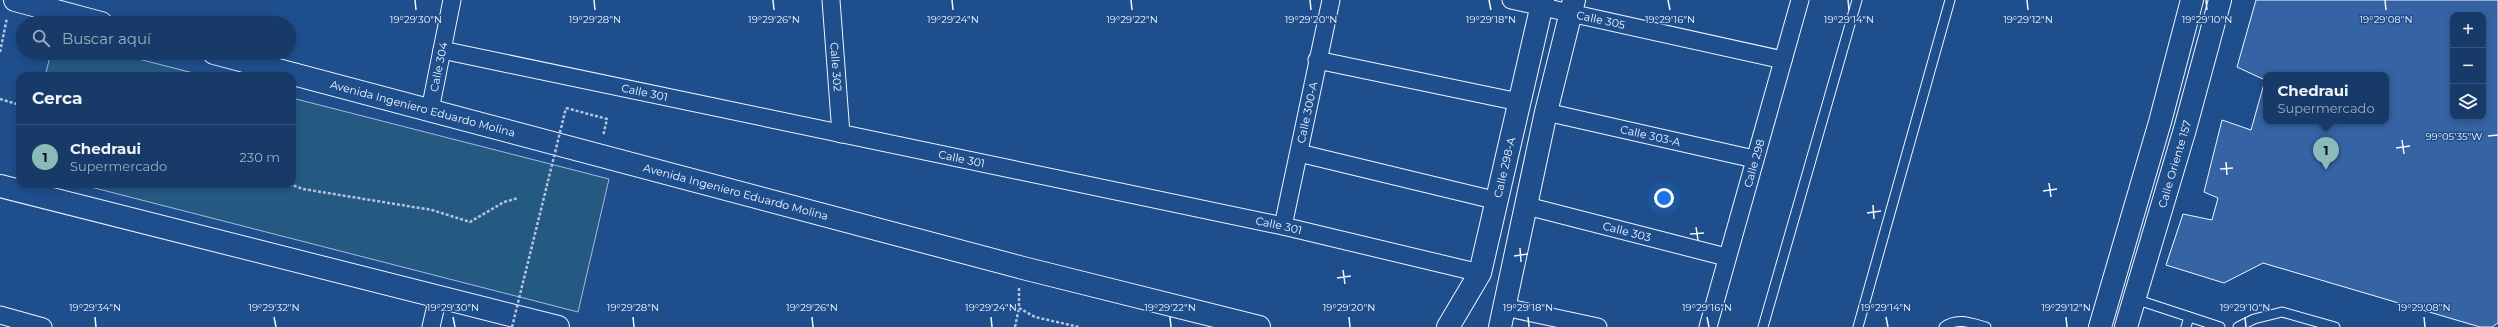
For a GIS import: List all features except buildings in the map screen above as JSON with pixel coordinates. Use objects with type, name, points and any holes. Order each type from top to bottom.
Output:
[{"type":"main road","points":[[2100,327],[2160,122],[2192,0]]},
{"type":"main road","name":"Calle Oriente 157","points":[[2126,327],[2185,129],[2220,0]]},
{"type":"main road","name":"Calle 298-A","points":[[1448,327],[1480,272],[1498,201],[1542,3]]},
{"type":"main road","points":[[12,7],[62,16]]},
{"type":"main road","points":[[1502,317],[1546,112],[1572,7]]},
{"type":"main road","name":"Avenida Ingeniero Eduardo Molina","points":[[241,60],[286,72]]},
{"type":"main road","name":"Avenida Ingeniero Eduardo Molina","points":[[296,75],[1024,268],[1259,327]]},
{"type":"main road","points":[[2160,122],[2185,129]]},
{"type":"main road","points":[[0,186],[558,327]]},
{"type":"street","name":"Calle 304","points":[[430,110],[452,0]]},
{"type":"street","name":"Calle 302","points":[[831,0],[841,134]]},
{"type":"street","name":"Calle 300-A","points":[[1283,226],[1317,60],[1331,0]]},
{"type":"street","name":"Calle 305","points":[[1511,0],[1572,7],[1783,60]]},
{"type":"street","name":"Calle 298","points":[[1708,327],[1726,257],[1800,0]]},
{"type":"street","name":"Calle 301","points":[[442,50],[1283,226],[1480,272]]},
{"type":"street","points":[[1317,60],[1519,102]]},
{"type":"street","name":"Calle 303-A","points":[[1546,112],[1754,159]]},
{"type":"street","points":[[1299,153],[1498,201]]},
{"type":"street","name":"Calle 303","points":[[1527,206],[1726,257]]},
{"type":"street","points":[[431,327],[438,297]]},
{"type":"street","points":[[0,315],[43,327]]},
{"type":"street","points":[[1502,317],[1598,327]]},
{"type":"lane","points":[[1763,327],[1857,0]]},
{"type":"lane","points":[[1858,327],[1950,0]]},
{"type":"lane","points":[[2135,299],[2220,327]]},
{"type":"lane","points":[[2238,327],[2254,319],[2282,312],[2335,327]]},
{"type":"lane","points":[[2186,327],[2189,317]]},
{"type":"lane","points":[[1944,327],[1950,322],[1961,321],[1986,327]]},
{"type":"path","points":[[0,52],[12,7]]},
{"type":"path","points":[[0,99],[16,104]]},
{"type":"path","points":[[512,327],[566,108],[607,119],[599,154]]},
{"type":"path","points":[[296,186],[303,189],[432,210],[470,222],[504,202],[518,198]]},
{"type":"path","points":[[1015,327],[1019,308],[1017,296],[1024,268]]},
{"type":"path","points":[[1019,308],[1035,317],[1079,327]]},
{"type":"shaded area","points":[[49,60],[142,60],[189,72],[46,72]]},
{"type":"shaded area","points":[[296,99],[609,179],[578,312],[95,188],[296,188]]},
{"type":"place","name":"Chedraui","points":[[2326,170]]}]
